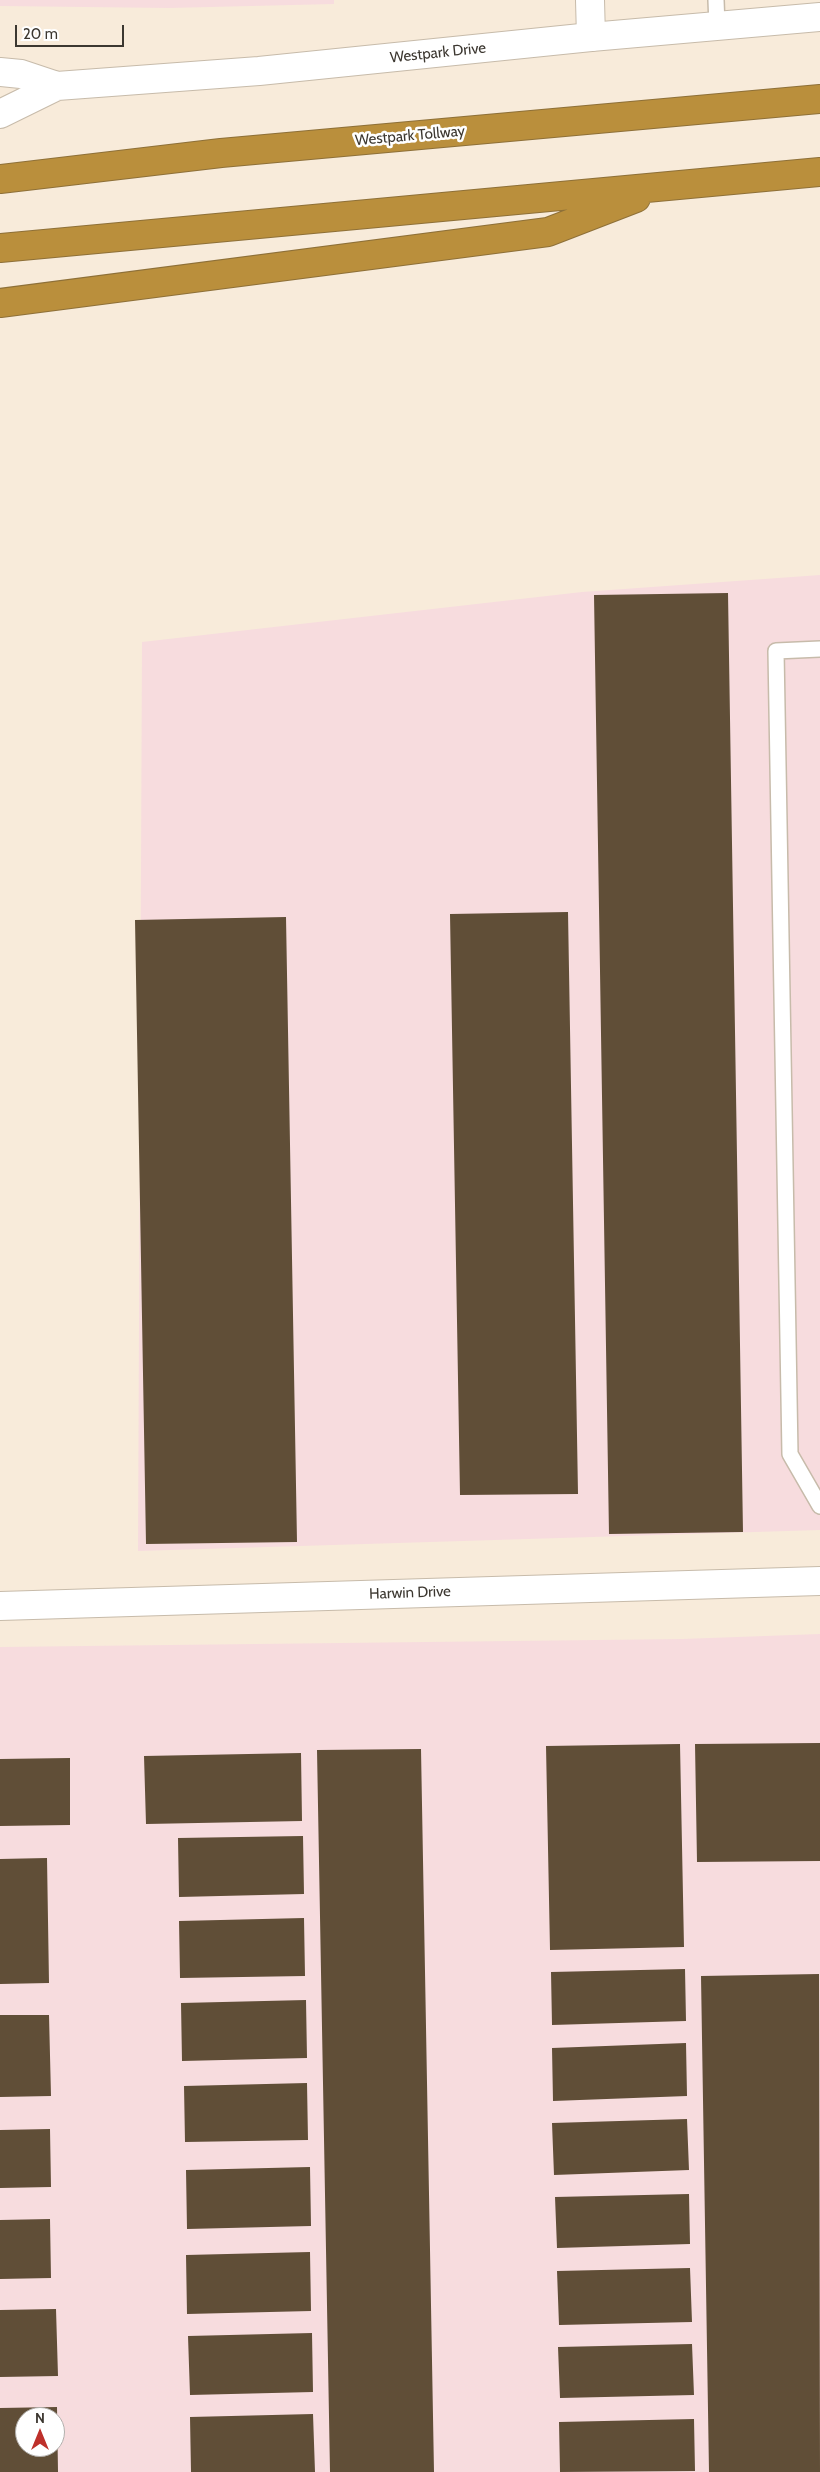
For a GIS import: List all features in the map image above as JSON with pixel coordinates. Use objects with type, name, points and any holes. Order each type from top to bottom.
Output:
[{"type":"highway","name":"Westpark Tollway","points":[[0,179],[221,153],[820,98]]},
{"type":"highway","points":[[0,248],[820,172]]},
{"type":"highway","points":[[0,303],[548,232],[667,186]]},
{"type":"main road","points":[[590,0],[591,36]]},
{"type":"main road","name":"Westpark Drive","points":[[0,114],[57,86],[259,71],[591,36],[716,13],[820,17]]},
{"type":"main road","name":"Westpark Drive","points":[[0,72],[22,74],[57,86]]},
{"type":"main road","name":"Harwin Drive","points":[[0,1606],[820,1581]]},
{"type":"lane","points":[[820,649],[776,651],[790,1454],[820,1506]]},
{"type":"shaded area","points":[[0,0],[334,0],[334,4],[169,8],[0,6]]},
{"type":"shaded area","points":[[820,575],[820,1530],[138,1551],[142,642],[582,592]]},
{"type":"shaded area","points":[[820,1634],[820,2472],[0,2472],[0,1647],[682,1639]]},
{"type":"building","points":[[728,593],[743,1532],[609,1534],[594,595]]},
{"type":"building","points":[[568,912],[578,1494],[460,1495],[450,914]]},
{"type":"building","points":[[286,917],[297,1542],[146,1544],[135,920]]},
{"type":"building","points":[[820,1743],[820,1861],[697,1862],[695,1744]]},
{"type":"building","points":[[680,1744],[684,1947],[550,1950],[546,1746]]},
{"type":"building","points":[[421,1749],[434,2472],[330,2472],[317,1750]]},
{"type":"building","points":[[301,1753],[302,1821],[146,1824],[144,1756]]},
{"type":"building","points":[[70,1758],[70,1825],[0,1826],[0,1759]]},
{"type":"building","points":[[303,1836],[304,1894],[179,1897],[178,1838]]},
{"type":"building","points":[[47,1858],[49,1983],[0,1984],[0,1859]]},
{"type":"building","points":[[304,1918],[305,1976],[180,1978],[179,1921]]},
{"type":"building","points":[[685,1969],[686,2021],[552,2025],[551,1972]]},
{"type":"building","points":[[819,1974],[820,2472],[709,2472],[701,1976]]},
{"type":"building","points":[[306,2000],[307,2058],[182,2061],[181,2003]]},
{"type":"building","points":[[0,2015],[49,2015],[51,2096],[0,2097]]},
{"type":"building","points":[[686,2043],[687,2096],[553,2101],[552,2048]]},
{"type":"building","points":[[307,2083],[308,2140],[185,2142],[184,2086]]},
{"type":"building","points":[[687,2119],[689,2170],[554,2175],[552,2123]]},
{"type":"building","points":[[50,2129],[51,2187],[0,2188],[0,2130]]},
{"type":"building","points":[[310,2167],[311,2226],[187,2229],[186,2170]]},
{"type":"building","points":[[689,2194],[690,2244],[557,2248],[555,2197]]},
{"type":"building","points":[[50,2219],[51,2278],[0,2279],[0,2220]]},
{"type":"building","points":[[310,2252],[311,2311],[187,2314],[186,2255]]},
{"type":"building","points":[[690,2268],[692,2322],[559,2325],[557,2271]]},
{"type":"building","points":[[56,2309],[58,2376],[0,2377],[0,2310]]},
{"type":"building","points":[[312,2333],[313,2392],[190,2395],[188,2336]]},
{"type":"building","points":[[692,2344],[694,2395],[560,2398],[558,2347]]},
{"type":"building","points":[[0,2408],[15,2408],[15,2457],[58,2457],[58,2472],[0,2472]]},
{"type":"building","points":[[313,2414],[315,2472],[191,2472],[190,2417]]},
{"type":"building","points":[[694,2419],[695,2471],[560,2472],[559,2422]]}]
